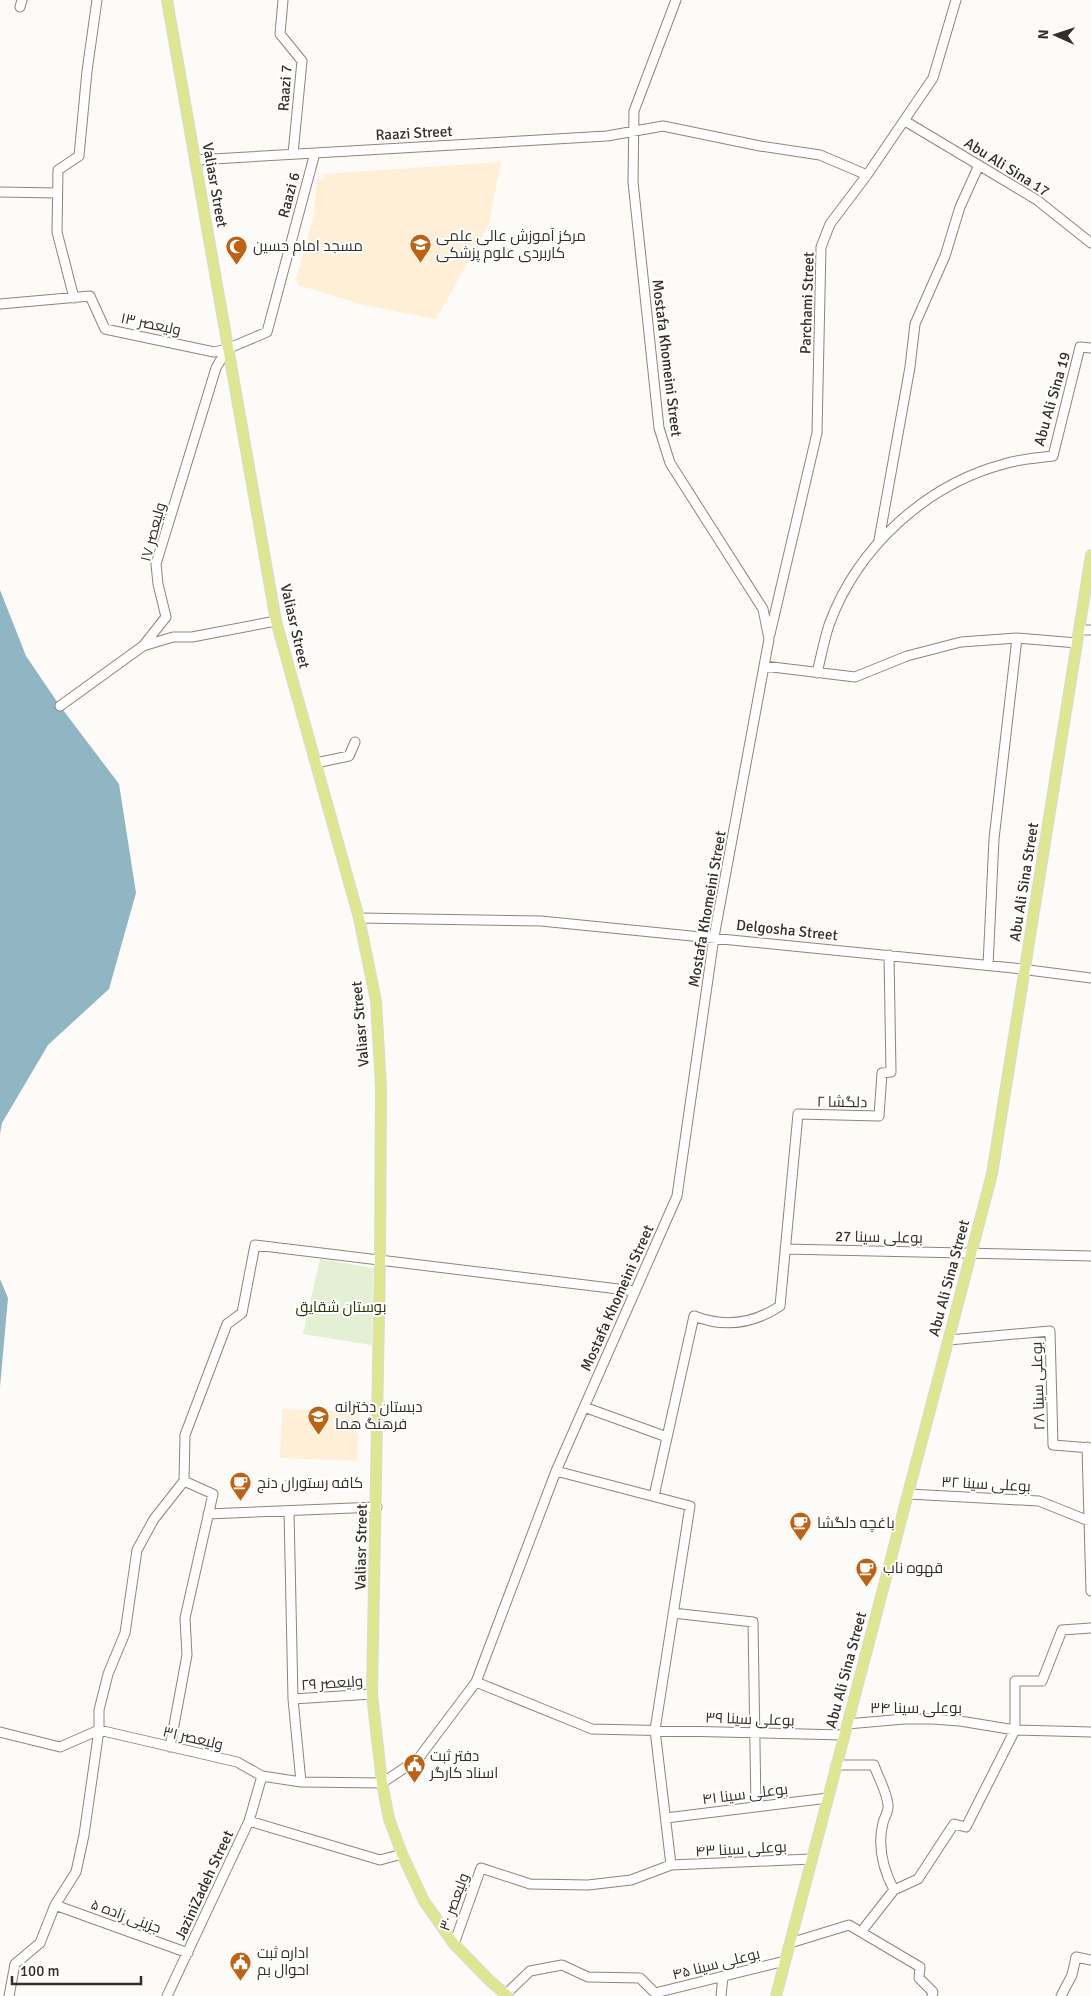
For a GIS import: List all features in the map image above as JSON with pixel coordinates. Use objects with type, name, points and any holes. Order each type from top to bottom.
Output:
[{"type":"main road","name":"Valiasr Street","points":[[167,0],[276,621],[360,918],[376,1001],[381,1088],[377,1507],[372,1694],[382,1783],[389,1819],[402,1854],[424,1901],[454,1944],[506,1995]]},
{"type":"main road","name":"Abu Ali Sina Street","points":[[776,1996],[992,1174],[1091,555]]},
{"type":"street","points":[[74,298],[57,232],[58,170],[79,156],[87,71],[97,0]]},
{"type":"street","name":"Raazi 7","points":[[283,0],[280,34],[302,61],[293,154]]},
{"type":"street","name":"Mostafa Khomeini Street","points":[[382,1783],[418,1759],[476,1682],[556,1471],[677,1196],[714,937],[769,639],[763,610],[670,463],[659,428],[633,182],[634,111],[676,0]]},
{"type":"street","name":"Parchami Street","points":[[769,639],[817,433],[821,247],[830,224],[867,175],[933,78],[956,0]]},
{"type":"street","name":"Abu Ali Sina 17","points":[[905,121],[1037,200],[1091,243]]},
{"type":"street","name":"Raazi Street","points":[[196,160],[607,136],[663,126],[760,146],[820,155],[867,175]]},
{"type":"street","name":"Raazi 6","points":[[227,349],[267,332],[315,153]]},
{"type":"street","points":[[880,540],[910,366],[915,324],[945,256],[960,207],[979,165]]},
{"type":"street","points":[[0,192],[57,193]]},
{"type":"street","name":"ولیعصر ۱۳","points":[[0,304],[90,296],[105,329],[214,352],[227,349]]},
{"type":"street","name":"Abu Ali Sina 19","points":[[817,673],[829,625],[850,580],[880,540],[916,507],[958,481],[1004,464],[1052,456],[1080,347],[1091,348]]},
{"type":"street","name":"ولیعصر ۱۷","points":[[142,646],[166,617],[158,584],[156,564],[216,368],[227,349]]},
{"type":"street","points":[[60,706],[142,646],[173,637],[192,637],[276,621]]},
{"type":"street","points":[[1079,630],[1091,630]]},
{"type":"street","points":[[988,965],[994,839],[1017,638]]},
{"type":"street","points":[[764,666],[855,677],[889,662],[934,648],[970,641],[1017,638],[1048,639],[1077,644]]},
{"type":"street","points":[[316,763],[349,756],[355,742]]},
{"type":"street","name":"Delgosha Street","points":[[360,918],[541,921],[988,965],[1091,978]]},
{"type":"street","name":"دلگشا ۲","points":[[667,1437],[694,1316],[719,1323],[732,1324],[757,1318],[780,1306],[798,1114],[879,1116],[882,1073],[891,1072],[889,955]]},
{"type":"street","points":[[9,1996],[15,1964],[40,1943],[55,1905],[76,1872],[84,1835],[99,1730],[99,1710],[108,1674],[125,1634],[137,1550],[154,1519],[184,1481],[185,1435],[227,1324],[242,1313],[255,1245],[635,1290]]},
{"type":"street","name":"بوعلی سینا 27","points":[[785,1249],[1091,1256]]},
{"type":"street","name":"بوعلی سینا ۲۸","points":[[948,1340],[1050,1331],[1053,1445],[1089,1447]]},
{"type":"street","points":[[584,1407],[667,1437],[654,1496]]},
{"type":"street","points":[[1089,1447],[1091,1591]]},
{"type":"street","points":[[556,1471],[690,1506],[655,1730],[671,1866]]},
{"type":"street","points":[[170,1747],[188,1656],[185,1618],[212,1494],[184,1481]]},
{"type":"street","name":"بوعلی سینا ۳۲","points":[[908,1494],[1039,1501],[1089,1521]]},
{"type":"street","points":[[208,1514],[377,1507]]},
{"type":"street","points":[[289,1511],[293,1699],[301,1782]]},
{"type":"street","points":[[673,1613],[753,1622],[756,1807]]},
{"type":"street","points":[[861,1932],[894,1890],[918,1879],[954,1824],[966,1827],[1015,1730],[1015,1681],[1042,1681],[1062,1630],[1091,1628]]},
{"type":"street","name":"بوعلی سینا ۳۹","points":[[476,1682],[592,1729],[844,1735]]},
{"type":"street","name":"ولیعصر ۲۹","points":[[293,1699],[372,1694]]},
{"type":"street","name":"بوعلی سینا ۳۴","points":[[847,1724],[904,1719],[932,1719],[979,1723],[1015,1730],[1091,1732]]},
{"type":"street","points":[[0,1732],[60,1747],[99,1730]]},
{"type":"street","name":"ولیعصر ۳۱","points":[[99,1730],[237,1762],[262,1776],[301,1782],[382,1783]]},
{"type":"street","points":[[836,1765],[874,1765],[889,1806],[880,1840],[884,1866],[894,1890]]},
{"type":"street","points":[[250,1820],[262,1776]]},
{"type":"street","name":"بوعلی سینا ۴۱","points":[[666,1818],[828,1798]]},
{"type":"street","name":"JaziniZadeh Street","points":[[168,1996],[250,1820],[380,1860],[402,1854]]},
{"type":"street","name":"بوعلی سینا ۴۳","points":[[481,1868],[530,1884],[588,1885],[631,1880],[671,1866],[812,1859]]},
{"type":"street","name":"ولیعصر ۳۰","points":[[454,1944],[481,1868]]},
{"type":"street","name":"جزینی زاده ۵","points":[[55,1905],[188,1953]]},
{"type":"street","points":[[790,1943],[849,1925],[920,1967],[919,1978],[933,1992],[932,1996]]},
{"type":"street","points":[[1061,1996],[1072,1975],[1076,1956],[1091,1960]]},
{"type":"street","name":"بوعلی سینا ۴۵","points":[[654,1994],[785,1961]]},
{"type":"street","points":[[506,1995],[530,1971],[562,1964],[588,1977],[640,1978],[654,1994]]},
{"type":"street","points":[[721,1996],[723,1976]]},
{"type":"shaded area","name":"مرکز آموزش عالی علمی کاربردی علوم پزشکی","points":[[501,162],[489,224],[436,319],[363,305],[298,285],[296,280],[313,217],[317,179],[323,180],[324,174]]},
{"type":"shaded area","name":"دبستان دخترانه فرهنگ هما","points":[[282,1409],[359,1412],[357,1461],[280,1458]]},
{"type":"green space","name":"بوستان شقایق","points":[[320,1259],[373,1268],[372,1345],[303,1334]]},
{"type":"water","points":[[0,590],[26,656],[60,706],[119,784],[136,893],[109,989],[48,1045],[2,1123],[0,1134]]},
{"type":"water","points":[[0,1279],[8,1298],[0,1387]]},
{"type":"place","name":"مرکز آموزش عالی علمی کاربردی علوم پزشکی","points":[[420,264]]},
{"type":"place","name":"مسجد امام حسین","points":[[237,265]]},
{"type":"place","name":"دبستان دخترانه فرهنگ هما","points":[[319,1435]]},
{"type":"place","name":"کافه رستوران دنج","points":[[241,1502]]},
{"type":"place","name":"باغچه دلگشا","points":[[801,1542]]},
{"type":"place","name":"قهوه ناب","points":[[867,1587]]},
{"type":"place","name":"دفتر ثبت اسناد کارگر","points":[[414,1784]]},
{"type":"place","name":"اداره ثبت احوال بم","points":[[241,1981]]}]
